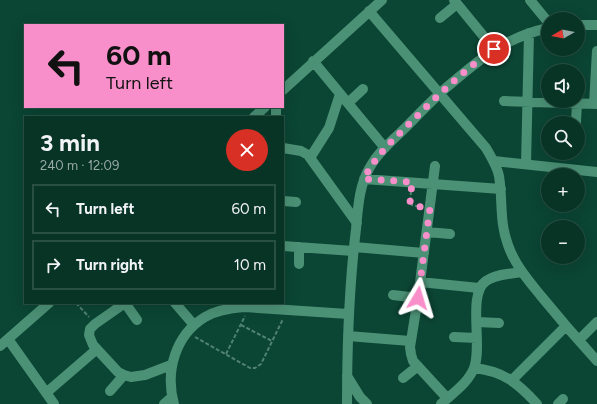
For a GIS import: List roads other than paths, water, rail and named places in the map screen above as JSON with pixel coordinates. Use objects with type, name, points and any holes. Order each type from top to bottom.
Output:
[{"type":"street","points":[[284,89],[313,61],[382,0]]},
{"type":"street","points":[[530,0],[541,13]]},
{"type":"street","points":[[440,18],[455,2],[494,49]]},
{"type":"street","points":[[369,11],[486,148],[494,161],[498,175],[501,220],[514,260],[522,272],[597,362]]},
{"type":"street","points":[[585,25],[597,25]]},
{"type":"street","points":[[347,404],[348,314],[356,223],[364,179],[376,158],[385,148],[440,93],[480,59],[494,49],[541,30]]},
{"type":"street","points":[[526,164],[529,34]]},
{"type":"street","points":[[585,103],[596,104],[597,51]]},
{"type":"street","points":[[313,61],[385,148]]},
{"type":"street","points":[[348,103],[363,89]]},
{"type":"street","points":[[310,158],[329,128],[340,94]]},
{"type":"street","points":[[504,101],[541,102]]},
{"type":"street","points":[[255,116],[264,108]]},
{"type":"street","points":[[284,148],[305,152],[356,223]]},
{"type":"street","points":[[494,161],[597,172]]},
{"type":"street","points":[[435,166],[418,298],[410,341],[411,354],[444,401],[469,377],[477,359],[476,303],[479,288],[485,281],[495,277],[522,272]]},
{"type":"street","points":[[364,179],[500,189]]},
{"type":"street","points":[[284,201],[296,202]]},
{"type":"street","points":[[427,232],[450,234]]},
{"type":"street","points":[[284,246],[424,253]]},
{"type":"street","points":[[299,247],[299,264]]},
{"type":"street","points":[[420,282],[479,288]]},
{"type":"street","points":[[394,295],[418,298]]},
{"type":"street","points":[[48,304],[4,343],[54,404]]},
{"type":"street","points":[[124,304],[90,329],[89,335],[91,341],[97,349],[118,372],[131,377],[145,375],[171,365]]},
{"type":"street","points":[[126,304],[137,320]]},
{"type":"street","points":[[176,304],[191,328]]},
{"type":"street","points":[[164,404],[173,400],[170,381],[171,365],[176,350],[191,328],[206,317],[230,308],[246,306],[348,314]]},
{"type":"street","points":[[477,322],[499,323]]},
{"type":"street","points":[[578,340],[597,322]]},
{"type":"street","points":[[512,380],[566,326]]},
{"type":"street","points":[[348,336],[410,341]]},
{"type":"street","points":[[454,337],[477,338]]},
{"type":"street","points":[[46,393],[97,349]]},
{"type":"street","points":[[403,378],[418,366]]},
{"type":"street","points":[[474,368],[488,369],[512,380],[537,404]]},
{"type":"street","points":[[110,391],[124,375]]},
{"type":"street","points":[[347,376],[356,392],[367,404]]}]
